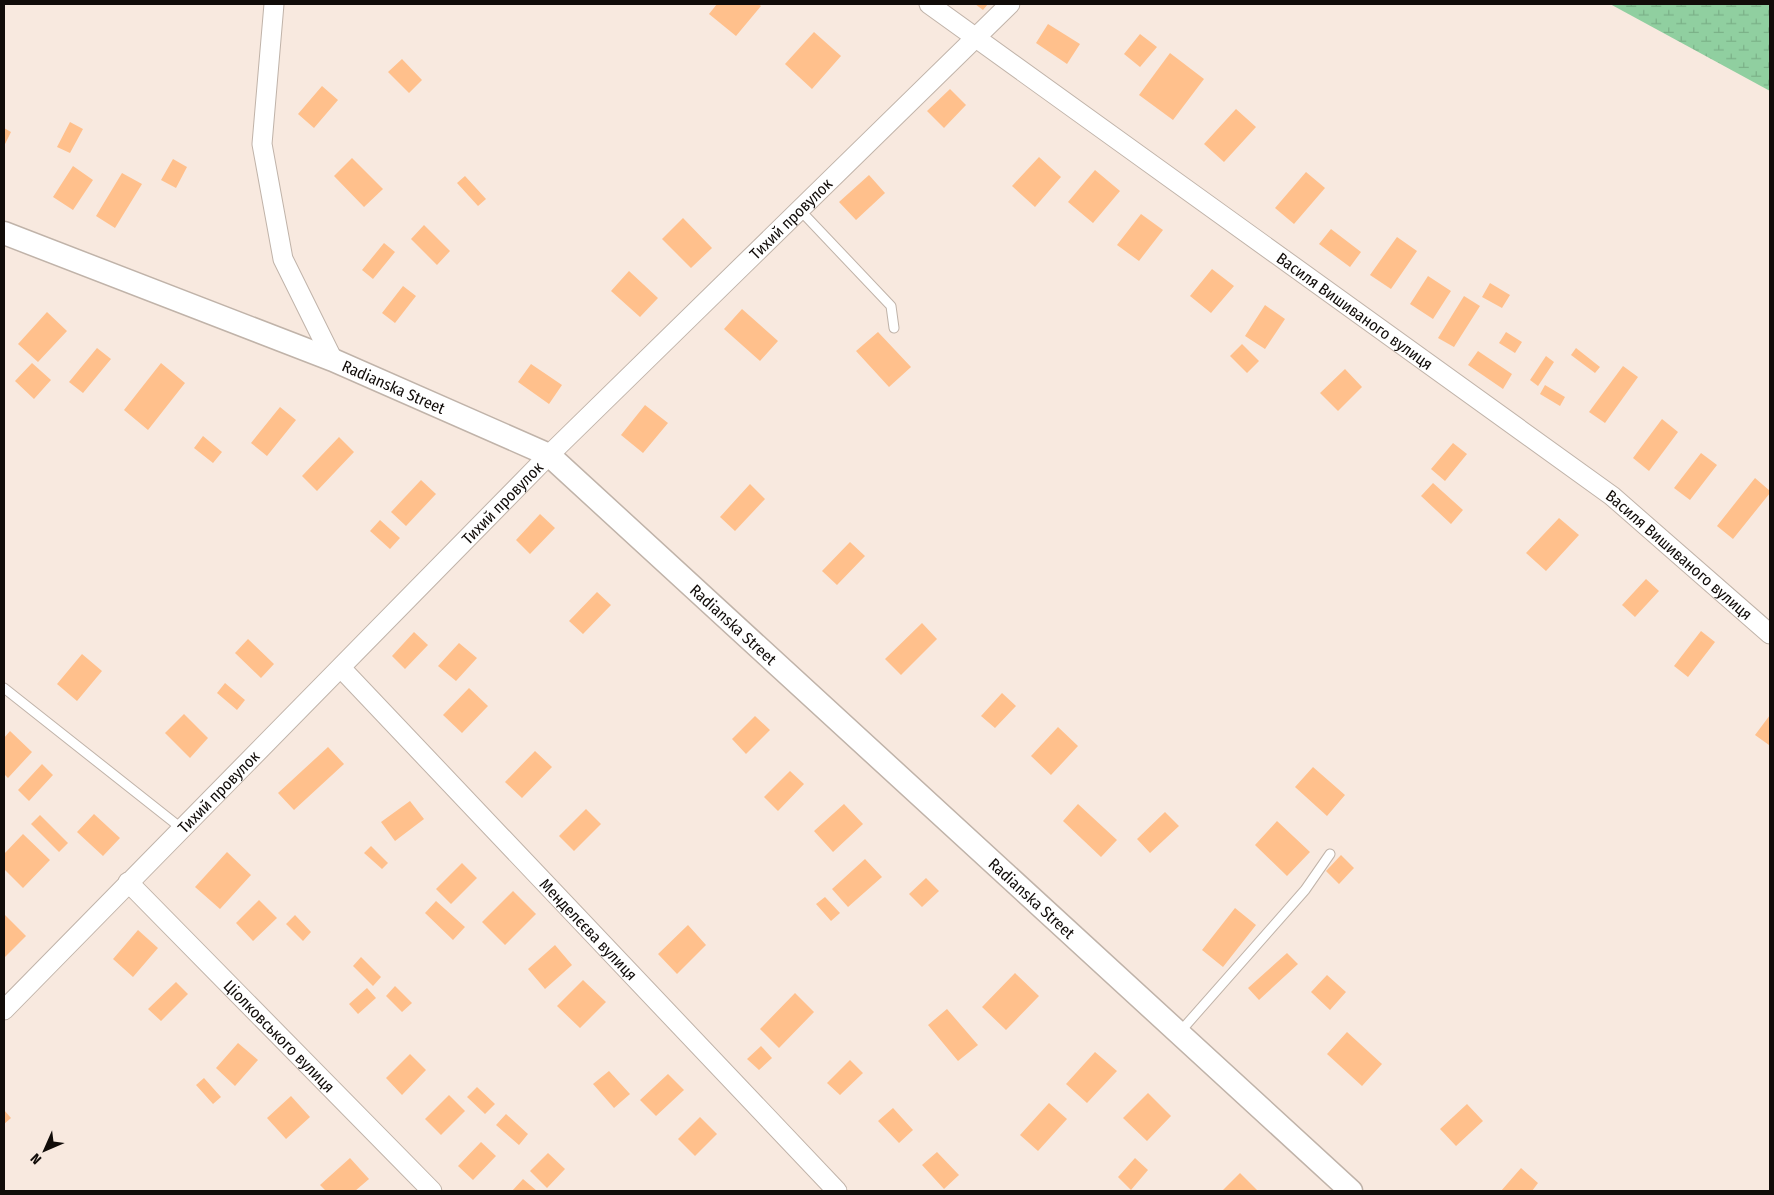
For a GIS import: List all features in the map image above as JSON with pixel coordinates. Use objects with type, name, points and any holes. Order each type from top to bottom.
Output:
[{"type":"street","points":[[274,4],[262,144],[283,259],[333,360]]},
{"type":"street","name":"Василя Вишиваного вулиця","points":[[929,4],[1612,496],[1770,634]]},
{"type":"street","name":"Тихий провулок","points":[[4,1010],[549,455],[1010,4]]},
{"type":"street","name":"Radianska Street","points":[[4,233],[333,360],[549,455],[1351,1191]]},
{"type":"street","name":"Менделєєва вулиця","points":[[341,668],[836,1191]]},
{"type":"street","name":"Ціолковського вулиця","points":[[128,882],[432,1191]]},
{"type":"lane","points":[[800,210],[891,306],[894,328]]},
{"type":"lane","points":[[4,688],[181,828]]},
{"type":"lane","points":[[1179,1033],[1305,890],[1330,854]]},
{"type":"green space","points":[[1610,4],[1767,4],[1770,6],[1770,91]]},
{"type":"building","points":[[717,4],[758,4],[761,6],[736,36],[709,14]]},
{"type":"building","points":[[975,4],[988,4],[983,10]]},
{"type":"building","points":[[1048,24],[1080,44],[1067,64],[1036,43]]},
{"type":"building","points":[[814,32],[841,56],[812,89],[785,64]]},
{"type":"building","points":[[1140,34],[1157,47],[1140,67],[1124,54]]},
{"type":"building","points":[[1170,53],[1204,79],[1173,120],[1139,95]]},
{"type":"building","points":[[402,59],[422,80],[409,93],[388,72]]},
{"type":"building","points":[[322,86],[338,100],[314,128],[298,114]]},
{"type":"building","points":[[950,89],[966,105],[944,128],[927,111]]},
{"type":"building","points":[[1236,109],[1256,127],[1224,162],[1204,144]]},
{"type":"building","points":[[70,122],[83,129],[70,153],[57,147]]},
{"type":"building","points":[[4,128],[11,132],[4,146]]},
{"type":"building","points":[[1039,157],[1061,177],[1035,207],[1012,186]]},
{"type":"building","points":[[352,158],[383,189],[364,207],[334,176]]},
{"type":"building","points":[[173,159],[187,167],[176,188],[161,180]]},
{"type":"building","points":[[73,166],[93,180],[73,210],[53,197]]},
{"type":"building","points":[[1095,170],[1120,191],[1093,223],[1068,202]]},
{"type":"building","points":[[1306,172],[1325,188],[1294,224],[1275,208]]},
{"type":"building","points":[[122,173],[142,184],[115,228],[96,216]]},
{"type":"building","points":[[869,175],[885,193],[856,220],[839,202]]},
{"type":"building","points":[[465,176],[486,199],[478,206],[457,183]]},
{"type":"building","points":[[1141,214],[1163,230],[1139,261],[1117,245]]},
{"type":"building","points":[[683,218],[712,248],[691,268],[662,239]]},
{"type":"building","points":[[424,225],[450,251],[437,265],[411,239]]},
{"type":"building","points":[[1331,229],[1361,252],[1350,267],[1319,244]]},
{"type":"building","points":[[1397,237],[1417,251],[1391,289],[1370,275]]},
{"type":"building","points":[[384,243],[395,252],[373,279],[362,270]]},
{"type":"building","points":[[1212,269],[1234,286],[1211,313],[1190,296]]},
{"type":"building","points":[[629,271],[658,298],[640,317],[611,291]]},
{"type":"building","points":[[1428,276],[1451,291],[1433,319],[1410,304]]},
{"type":"building","points":[[1490,283],[1510,295],[1502,308],[1482,297]]},
{"type":"building","points":[[403,286],[416,296],[395,323],[382,313]]},
{"type":"building","points":[[1464,296],[1480,306],[1454,347],[1438,338]]},
{"type":"building","points":[[1265,305],[1285,319],[1265,349],[1245,336]]},
{"type":"building","points":[[742,309],[778,341],[760,361],[724,329]]},
{"type":"building","points":[[47,312],[67,331],[38,362],[18,344]]},
{"type":"building","points":[[878,332],[911,367],[889,387],[856,351]]},
{"type":"building","points":[[1506,332],[1522,342],[1515,353],[1499,343]]},
{"type":"building","points":[[1242,344],[1259,361],[1247,373],[1230,356]]},
{"type":"building","points":[[97,348],[111,359],[83,393],[69,382]]},
{"type":"building","points":[[1576,348],[1600,367],[1595,373],[1571,355]]},
{"type":"building","points":[[1478,351],[1512,374],[1503,389],[1468,365]]},
{"type":"building","points":[[1546,356],[1554,362],[1538,386],[1530,380]]},
{"type":"building","points":[[32,363],[51,380],[34,399],[15,381]]},
{"type":"building","points":[[161,363],[185,383],[148,430],[124,410]]},
{"type":"building","points":[[531,364],[562,385],[549,404],[518,382]]},
{"type":"building","points":[[1623,366],[1638,377],[1605,423],[1589,412]]},
{"type":"building","points":[[1345,369],[1362,387],[1338,411],[1320,393]]},
{"type":"building","points":[[1545,385],[1565,397],[1560,406],[1540,394]]},
{"type":"building","points":[[645,405],[668,423],[643,453],[621,435]]},
{"type":"building","points":[[280,407],[296,420],[267,456],[251,443]]},
{"type":"building","points":[[1662,419],[1678,432],[1649,471],[1633,458]]},
{"type":"building","points":[[203,436],[222,452],[213,463],[194,448]]},
{"type":"building","points":[[339,437],[354,452],[317,491],[302,476]]},
{"type":"building","points":[[1453,443],[1467,454],[1445,481],[1431,469]]},
{"type":"building","points":[[1701,453],[1717,465],[1690,500],[1674,488]]},
{"type":"building","points":[[1755,478],[1770,493],[1733,539],[1717,526]]},
{"type":"building","points":[[421,480],[436,494],[406,526],[391,512]]},
{"type":"building","points":[[1433,483],[1463,510],[1451,524],[1421,496]]},
{"type":"building","points":[[750,484],[765,499],[735,531],[720,517]]},
{"type":"building","points":[[540,514],[555,528],[530,554],[516,540]]},
{"type":"building","points":[[1559,518],[1579,535],[1546,571],[1526,553]]},
{"type":"building","points":[[380,520],[400,538],[390,549],[370,531]]},
{"type":"building","points":[[850,542],[865,556],[837,585],[822,571]]},
{"type":"building","points":[[1646,579],[1659,591],[1635,617],[1622,605]]},
{"type":"building","points":[[597,592],[611,605],[583,634],[569,621]]},
{"type":"building","points":[[922,623],[937,639],[901,675],[885,659]]},
{"type":"building","points":[[1701,631],[1715,642],[1688,677],[1674,666]]},
{"type":"building","points":[[414,632],[428,645],[405,669],[392,656]]},
{"type":"building","points":[[248,639],[274,664],[261,678],[235,653]]},
{"type":"building","points":[[459,643],[477,658],[456,681],[438,666]]},
{"type":"building","points":[[82,654],[102,671],[77,701],[57,684]]},
{"type":"building","points":[[225,683],[245,700],[237,710],[217,693]]},
{"type":"building","points":[[469,688],[488,706],[462,733],[443,715]]},
{"type":"building","points":[[1002,693],[1016,706],[995,728],[981,716]]},
{"type":"building","points":[[184,714],[208,738],[190,758],[165,733]]},
{"type":"building","points":[[1770,715],[1770,743],[1769,745],[1755,735]]},
{"type":"building","points":[[755,716],[770,730],[746,754],[732,739]]},
{"type":"building","points":[[1058,727],[1078,746],[1051,775],[1031,756]]},
{"type":"building","points":[[10,731],[32,752],[8,778],[4,774],[4,738]]},
{"type":"building","points":[[328,747],[344,764],[294,810],[278,793]]},
{"type":"building","points":[[535,751],[552,767],[522,798],[505,782]]},
{"type":"building","points":[[42,764],[53,775],[29,801],[18,790]]},
{"type":"building","points":[[1313,767],[1345,795],[1327,816],[1295,787]]},
{"type":"building","points":[[790,771],[804,784],[778,811],[764,797]]},
{"type":"building","points":[[410,801],[424,819],[395,841],[381,822]]},
{"type":"building","points":[[844,804],[863,824],[833,852],[814,831]]},
{"type":"building","points":[[1078,804],[1117,840],[1101,857],[1063,821]]},
{"type":"building","points":[[586,809],[601,824],[574,851],[559,836]]},
{"type":"building","points":[[1165,812],[1179,826],[1150,853],[1137,839]]},
{"type":"building","points":[[94,814],[120,838],[103,856],[77,832]]},
{"type":"building","points":[[40,815],[68,843],[59,852],[31,824]]},
{"type":"building","points":[[1277,821],[1310,852],[1287,876],[1255,845]]},
{"type":"building","points":[[23,834],[50,860],[23,888],[4,869],[4,854]]},
{"type":"building","points":[[371,846],[388,863],[382,869],[364,853]]},
{"type":"building","points":[[227,852],[251,875],[220,909],[195,887]]},
{"type":"building","points":[[1341,855],[1354,868],[1339,884],[1326,871]]},
{"type":"building","points":[[865,859],[882,877],[848,907],[832,889]]},
{"type":"building","points":[[462,863],[477,878],[451,904],[436,889]]},
{"type":"building","points":[[926,878],[939,891],[922,907],[909,894]]},
{"type":"building","points":[[513,891],[536,914],[505,945],[482,922]]},
{"type":"building","points":[[825,897],[840,913],[831,921],[816,904]]},
{"type":"building","points":[[259,900],[277,918],[253,941],[236,923]]},
{"type":"building","points":[[436,901],[465,927],[453,940],[425,913]]},
{"type":"building","points":[[1235,908],[1256,925],[1223,967],[1202,950]]},
{"type":"building","points":[[4,914],[26,936],[4,958]]},
{"type":"building","points":[[295,915],[311,932],[303,941],[286,924]]},
{"type":"building","points":[[688,925],[706,945],[677,974],[658,954]]},
{"type":"building","points":[[138,930],[158,948],[133,977],[113,959]]},
{"type":"building","points":[[555,945],[572,965],[545,989],[528,969]]},
{"type":"building","points":[[1287,953],[1298,964],[1259,1000],[1248,988]]},
{"type":"building","points":[[361,957],[381,977],[373,986],[353,966]]},
{"type":"building","points":[[1015,973],[1039,996],[1006,1030],[982,1007]]},
{"type":"building","points":[[1327,975],[1346,992],[1330,1010],[1311,992]]},
{"type":"building","points":[[583,980],[606,1002],[580,1028],[557,1006]]},
{"type":"building","points":[[176,982],[188,994],[161,1021],[148,1009]]},
{"type":"building","points":[[395,986],[412,1003],[402,1012],[386,996]]},
{"type":"building","points":[[367,988],[376,998],[358,1014],[349,1004]]},
{"type":"building","points":[[795,993],[814,1012],[779,1048],[760,1029]]},
{"type":"building","points":[[947,1009],[978,1045],[958,1061],[928,1025]]},
{"type":"building","points":[[1347,1032],[1382,1064],[1362,1086],[1327,1054]]},
{"type":"building","points":[[238,1043],[258,1060],[235,1086],[216,1068]]},
{"type":"building","points":[[761,1046],[772,1058],[759,1070],[747,1059]]},
{"type":"building","points":[[1095,1052],[1117,1071],[1087,1103],[1066,1084]]},
{"type":"building","points":[[410,1054],[426,1070],[402,1095],[386,1078]]},
{"type":"building","points":[[850,1060],[863,1073],[840,1095],[827,1083]]},
{"type":"building","points":[[609,1071],[630,1094],[614,1108],[593,1084]]},
{"type":"building","points":[[668,1074],[684,1090],[656,1116],[640,1100]]},
{"type":"building","points":[[204,1078],[221,1097],[213,1104],[196,1085]]},
{"type":"building","points":[[477,1087],[495,1104],[485,1114],[467,1097]]},
{"type":"building","points":[[1148,1093],[1171,1116],[1147,1141],[1123,1118]]},
{"type":"building","points":[[449,1095],[465,1111],[441,1135],[425,1119]]},
{"type":"building","points":[[291,1096],[310,1117],[286,1139],[267,1118]]},
{"type":"building","points":[[1049,1103],[1067,1119],[1038,1151],[1020,1135]]},
{"type":"building","points":[[1467,1104],[1483,1121],[1456,1146],[1440,1129]]},
{"type":"building","points":[[893,1108],[913,1130],[899,1143],[878,1121]]},
{"type":"building","points":[[4,1110],[11,1118],[4,1124]]},
{"type":"building","points":[[506,1114],[528,1134],[519,1145],[496,1125]]},
{"type":"building","points":[[700,1117],[717,1134],[695,1156],[678,1139]]},
{"type":"building","points":[[481,1142],[496,1156],[473,1180],[458,1166]]},
{"type":"building","points":[[937,1152],[959,1175],[944,1189],[922,1165]]},
{"type":"building","points":[[548,1153],[565,1169],[547,1188],[530,1171]]},
{"type":"building","points":[[350,1158],[369,1179],[355,1191],[326,1191],[320,1185]]},
{"type":"building","points":[[1135,1158],[1148,1170],[1131,1190],[1118,1177]]},
{"type":"building","points":[[1521,1168],[1538,1183],[1532,1191],[1501,1191]]},
{"type":"building","points":[[1240,1173],[1257,1190],[1222,1191]]},
{"type":"building","points":[[523,1179],[537,1191],[512,1191]]}]
